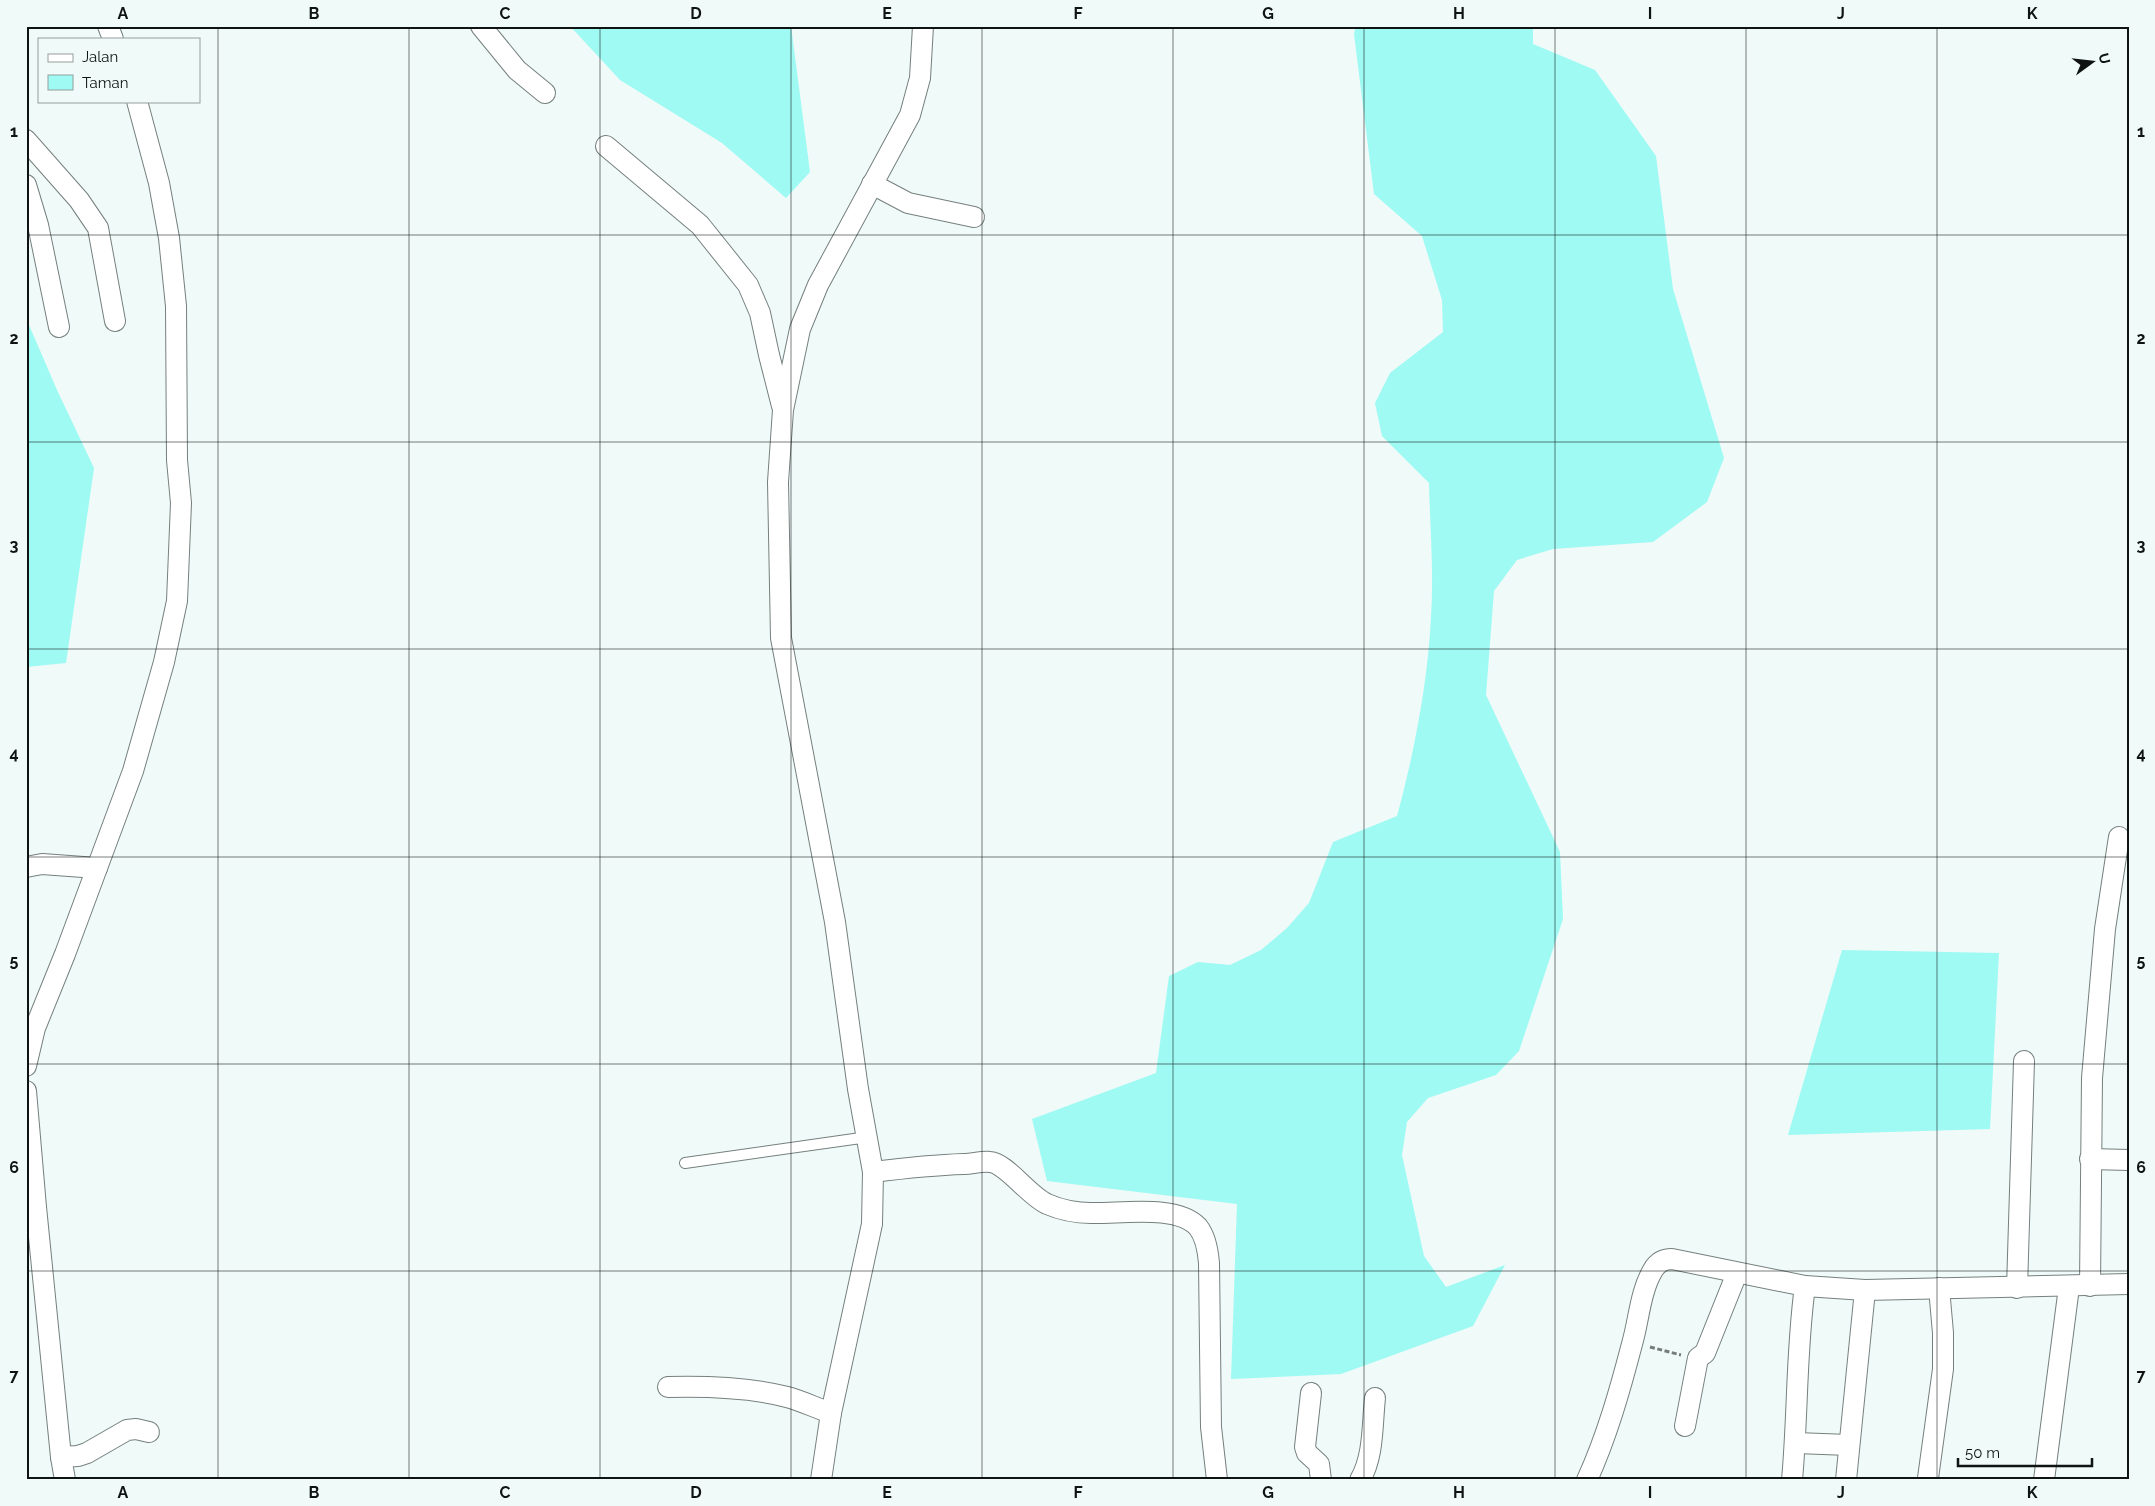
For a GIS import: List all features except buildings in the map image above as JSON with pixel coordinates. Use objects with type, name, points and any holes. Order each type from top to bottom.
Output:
[{"type":"street","points":[[108,26],[114,38]]},
{"type":"street","points":[[481,26],[517,70],[544,93]]},
{"type":"street","points":[[821,1480],[831,1413],[872,1224],[874,1172],[858,1089],[835,922],[781,638],[778,482],[783,410],[800,329],[818,285],[910,115],[920,78],[923,26]]},
{"type":"street","points":[[28,1052],[35,1028],[98,868],[133,771],[164,662],[176,608],[180,573],[181,503],[177,451],[176,306],[169,238],[159,183],[137,102]]},
{"type":"street","points":[[26,140],[79,200],[98,228],[115,320]]},
{"type":"street","points":[[606,146],[700,225],[748,285],[760,314],[783,410]]},
{"type":"street","points":[[872,184],[908,203],[974,217]]},
{"type":"street","points":[[26,185],[38,225],[59,327]]},
{"type":"street","points":[[2090,1286],[2092,1078],[2105,929],[2119,837]]},
{"type":"street","points":[[26,867],[42,864],[98,868]]},
{"type":"street","points":[[2018,1288],[2024,1060]]},
{"type":"street","points":[[26,1091],[31,1208],[65,1480]]},
{"type":"street","points":[[2090,1160],[2129,1160]]},
{"type":"street","points":[[874,1172],[937,1164],[990,1162],[1004,1168],[1033,1195],[1064,1210],[1091,1213],[1146,1212],[1186,1218],[1194,1224],[1204,1239],[1209,1263],[1211,1427],[1217,1480]]},
{"type":"street","points":[[1587,1480],[1603,1445],[1647,1282],[1658,1263],[1672,1259],[1805,1286],[1865,1290],[2129,1284]]},
{"type":"street","points":[[1685,1426],[1698,1358],[1705,1353],[1737,1273]]},
{"type":"street","points":[[1792,1480],[1796,1443],[1797,1370],[1805,1286]]},
{"type":"street","points":[[2044,1480],[2069,1286]]},
{"type":"street","points":[[1928,1478],[1943,1369],[1943,1334],[1939,1288]]},
{"type":"street","points":[[1846,1480],[1865,1290]]},
{"type":"street","points":[[668,1387],[724,1387],[761,1392],[787,1397],[831,1413]]},
{"type":"street","points":[[1311,1392],[1305,1447],[1307,1453],[1319,1464],[1321,1480]]},
{"type":"street","points":[[1360,1480],[1370,1451],[1375,1398]]},
{"type":"street","points":[[61,1458],[87,1453],[127,1430],[136,1429],[149,1432]]},
{"type":"street","points":[[1796,1443],[1849,1445]]},
{"type":"lane","points":[[685,1163],[868,1137]]},
{"type":"path","points":[[1632,1343],[1698,1358]]},
{"type":"green space","points":[[570,26],[791,26],[810,172],[786,198],[722,143],[620,80]]},
{"type":"green space","points":[[1356,26],[1533,26],[1533,44],[1595,70],[1656,156],[1673,289],[1724,458],[1707,502],[1653,542],[1553,549],[1517,560],[1494,591],[1486,695],[1560,852],[1563,919],[1519,1051],[1496,1075],[1428,1098],[1407,1122],[1402,1155],[1424,1256],[1446,1287],[1505,1265],[1473,1326],[1341,1374],[1231,1379],[1237,1204],[1047,1181],[1032,1119],[1156,1073],[1169,976],[1198,962],[1230,965],[1261,950],[1287,928],[1309,903],[1333,842],[1397,816],[1409,768],[1427,666],[1432,600],[1429,483],[1382,436],[1375,403],[1390,373],[1443,332],[1442,300],[1422,236],[1374,194],[1354,34]]},
{"type":"green space","points":[[26,318],[94,468],[66,663],[26,667]]},
{"type":"green space","points":[[1842,950],[1999,953],[1990,1129],[1788,1135]]}]
